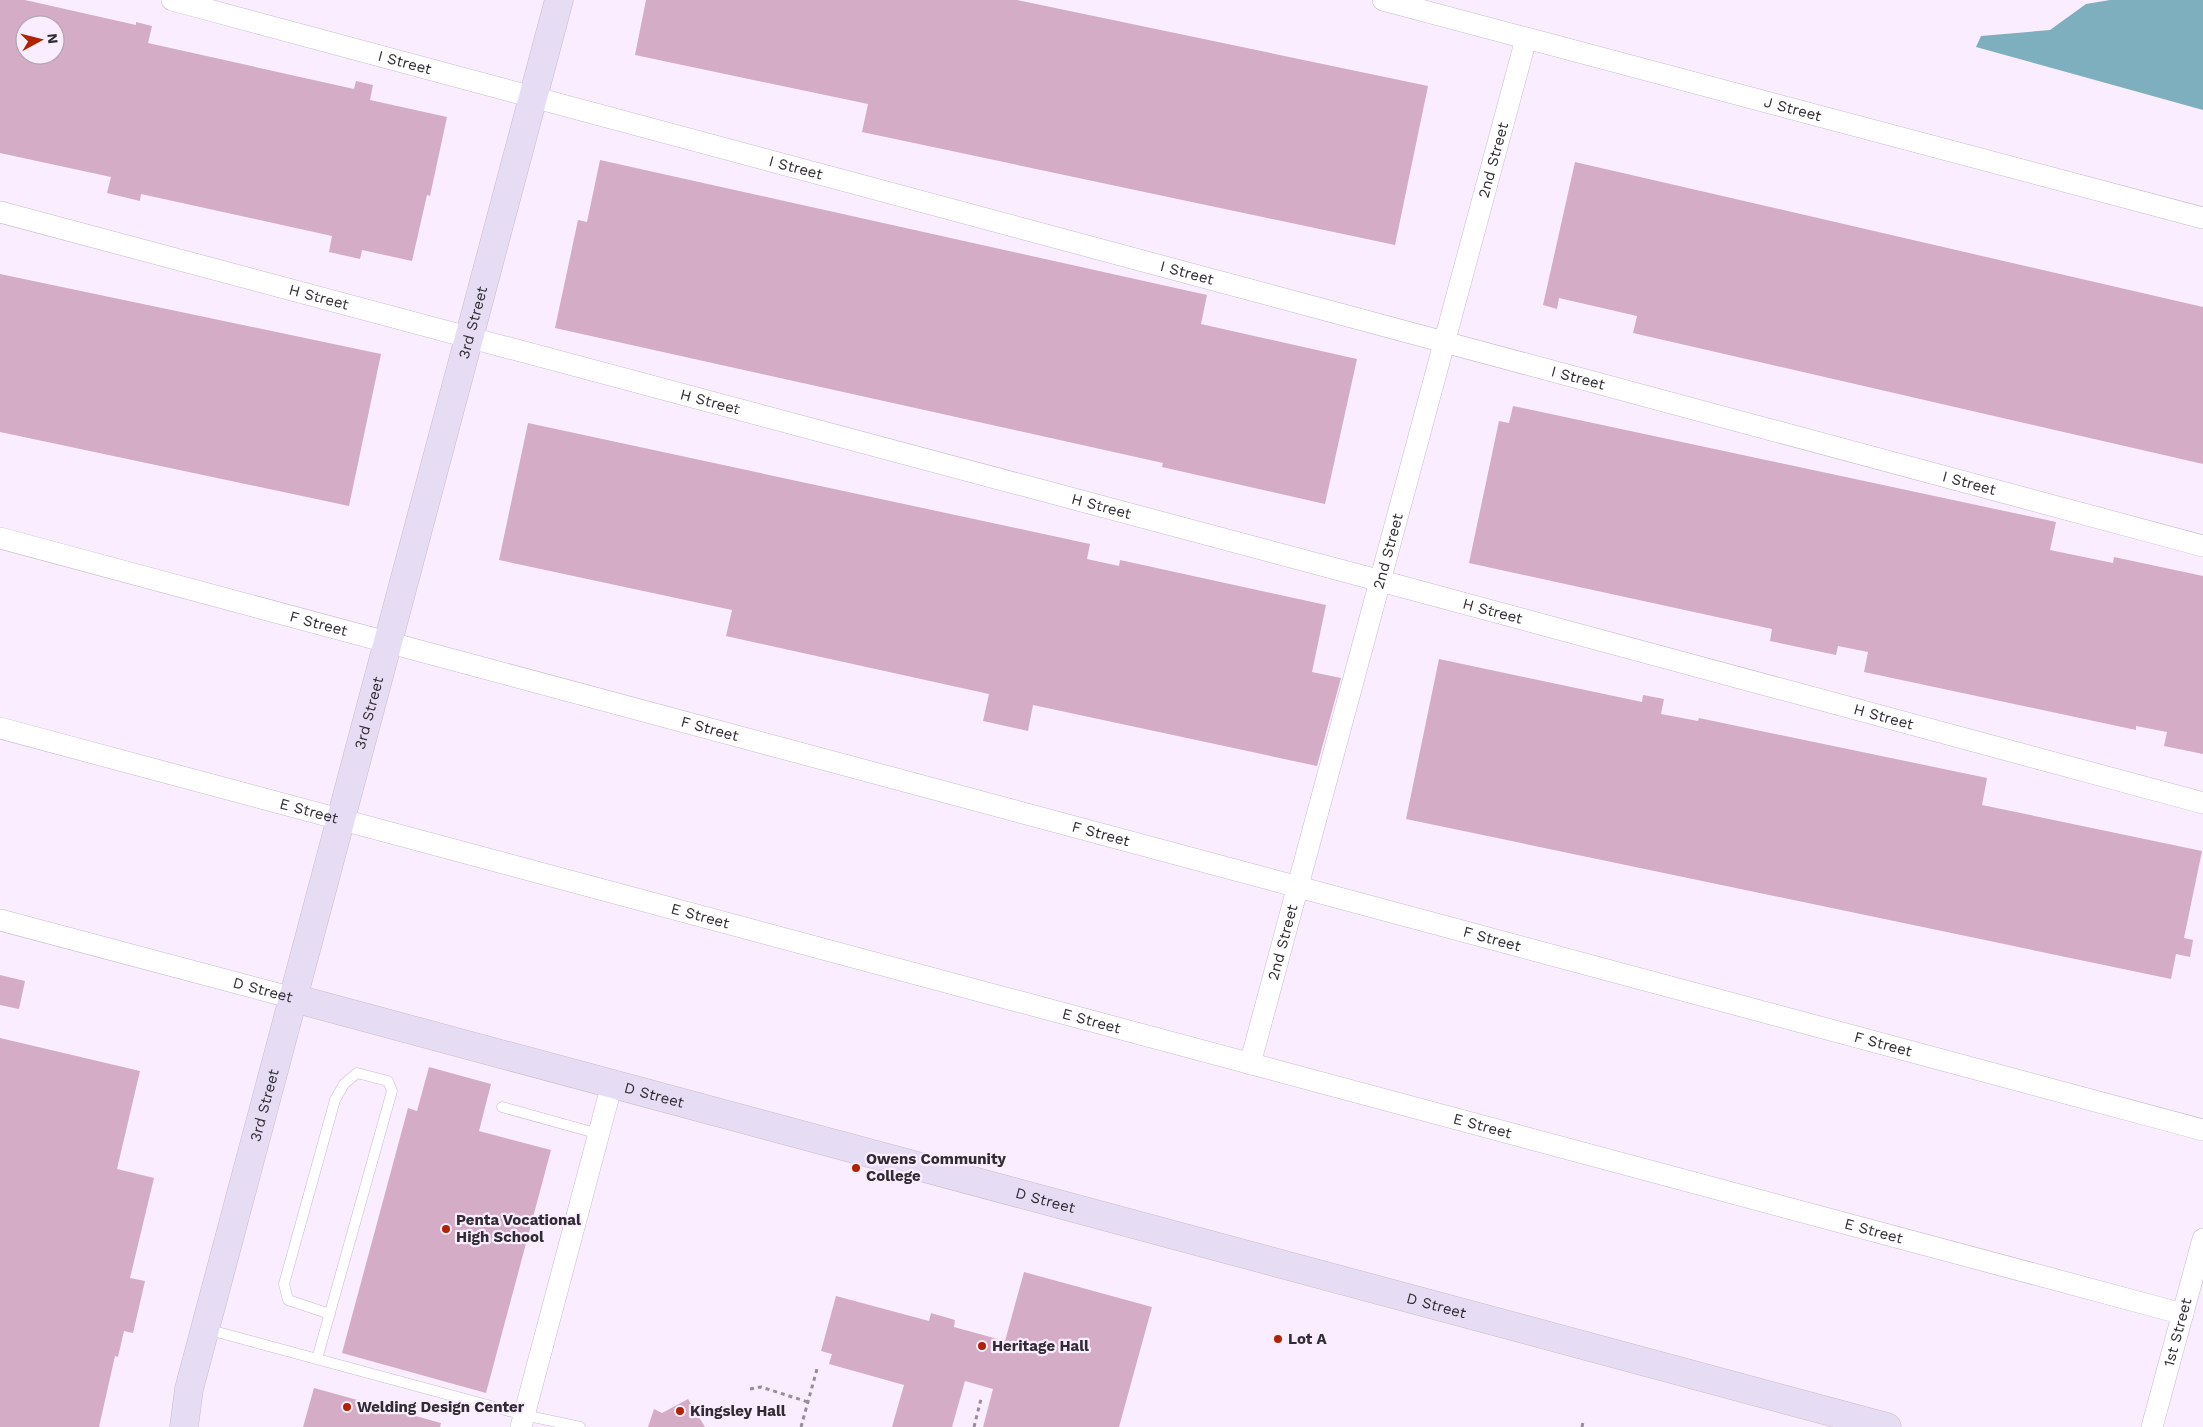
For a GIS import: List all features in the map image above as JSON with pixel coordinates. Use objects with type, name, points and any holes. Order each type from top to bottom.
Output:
[{"type":"street","name":"I Street","points":[[172,0],[2203,546]]},
{"type":"street","name":"3rd Street","points":[[184,1427],[189,1389],[559,0]]},
{"type":"street","name":"J Street","points":[[1383,0],[2203,218]]},
{"type":"street","name":"2nd Street","points":[[1250,1064],[1446,342],[1526,39]]},
{"type":"street","name":"H Street","points":[[0,212],[2203,803]]},
{"type":"street","name":"F Street","points":[[0,538],[2203,1130]]},
{"type":"street","name":"E Street","points":[[0,728],[2183,1314]]},
{"type":"street","name":"D Street","points":[[0,920],[612,1084],[1856,1423],[1887,1427]]},
{"type":"street","points":[[522,1421],[612,1084]]},
{"type":"street","name":"1st Street","points":[[2152,1427],[2203,1240]]},
{"type":"lane","points":[[317,1359],[330,1314],[392,1091],[388,1081],[357,1073],[344,1084],[335,1100],[284,1284],[288,1300],[330,1314]]},
{"type":"lane","points":[[502,1107],[599,1134]]},
{"type":"lane","points":[[205,1329],[317,1359],[522,1421],[580,1427]]},
{"type":"path","points":[[801,1427],[817,1369]]},
{"type":"path","points":[[750,1389],[761,1387],[808,1402]]},
{"type":"path","points":[[974,1427],[981,1399]]},
{"type":"path","points":[[1582,1427],[1583,1422]]},
{"type":"water","points":[[2110,0],[2203,0],[2203,110],[1976,47],[1981,36],[2050,30],[2086,4]]},
{"type":"building","points":[[0,0],[25,0],[136,25],[136,22],[152,26],[148,43],[354,89],[356,81],[373,85],[370,100],[447,117],[430,196],[427,195],[412,261],[362,250],[360,259],[329,252],[332,236],[141,194],[140,201],[107,193],[111,177],[0,153]]},
{"type":"building","points":[[646,0],[1017,0],[1428,86],[1395,245],[862,132],[868,104],[635,55]]},
{"type":"building","points":[[600,160],[1207,295],[1201,324],[1357,359],[1325,504],[1162,467],[1163,463],[555,328],[578,220],[587,222]]},
{"type":"building","points":[[1575,162],[2203,307],[2203,464],[1633,333],[1637,316],[1559,298],[1557,309],[1543,305]]},
{"type":"building","points":[[0,274],[381,354],[349,506],[0,432]]},
{"type":"building","points":[[1513,406],[2056,522],[2050,550],[2113,563],[2114,557],[2203,576],[2203,754],[2164,746],[2167,732],[2136,726],[2136,730],[1864,672],[1868,652],[1838,646],[1836,655],[1770,641],[1772,629],[1469,563],[1499,421],[1509,423]]},
{"type":"building","points":[[528,423],[1090,544],[1087,559],[1119,566],[1120,560],[1326,605],[1312,672],[1341,678],[1317,766],[1033,705],[1028,731],[983,721],[989,694],[726,636],[732,610],[499,560]]},
{"type":"building","points":[[1439,659],[1642,702],[1643,695],[1664,699],[1661,714],[1698,721],[1699,718],[1987,778],[1982,805],[2202,851],[2184,938],[2193,940],[2190,957],[2176,954],[2171,979],[1406,819]]},
{"type":"building","points":[[0,975],[25,981],[19,1009],[0,1005]]},
{"type":"building","points":[[0,1038],[140,1071],[117,1169],[154,1178],[130,1278],[145,1281],[133,1333],[124,1331],[118,1357],[115,1356],[99,1427],[0,1427]]},
{"type":"building","points":[[429,1067],[491,1084],[479,1131],[551,1150],[486,1393],[342,1353],[408,1108],[417,1111]]},
{"type":"building","name":"Heritage Hall","points":[[1024,1272],[1152,1307],[1119,1427],[983,1427],[993,1389],[965,1381],[952,1427],[892,1427],[904,1385],[829,1364],[832,1354],[821,1351],[836,1296],[929,1321],[931,1313],[955,1320],[954,1327],[1005,1341]]},
{"type":"building","name":"Welding Design Center","points":[[314,1388],[441,1423],[440,1427],[303,1427]]},
{"type":"building","name":"Kingsley Hall","points":[[688,1399],[705,1427],[648,1427],[654,1409],[662,1413]]},
{"type":"place","name":"Owens Community College","points":[[856,1168]]},
{"type":"place","name":"Penta Vocational High School","points":[[446,1229]]},
{"type":"place","name":"Lot A","points":[[1278,1339]]},
{"type":"place","name":"Heritage Hall","points":[[982,1346]]},
{"type":"place","name":"Welding Design Center","points":[[347,1407]]},
{"type":"place","name":"Kingsley Hall","points":[[680,1411]]}]
